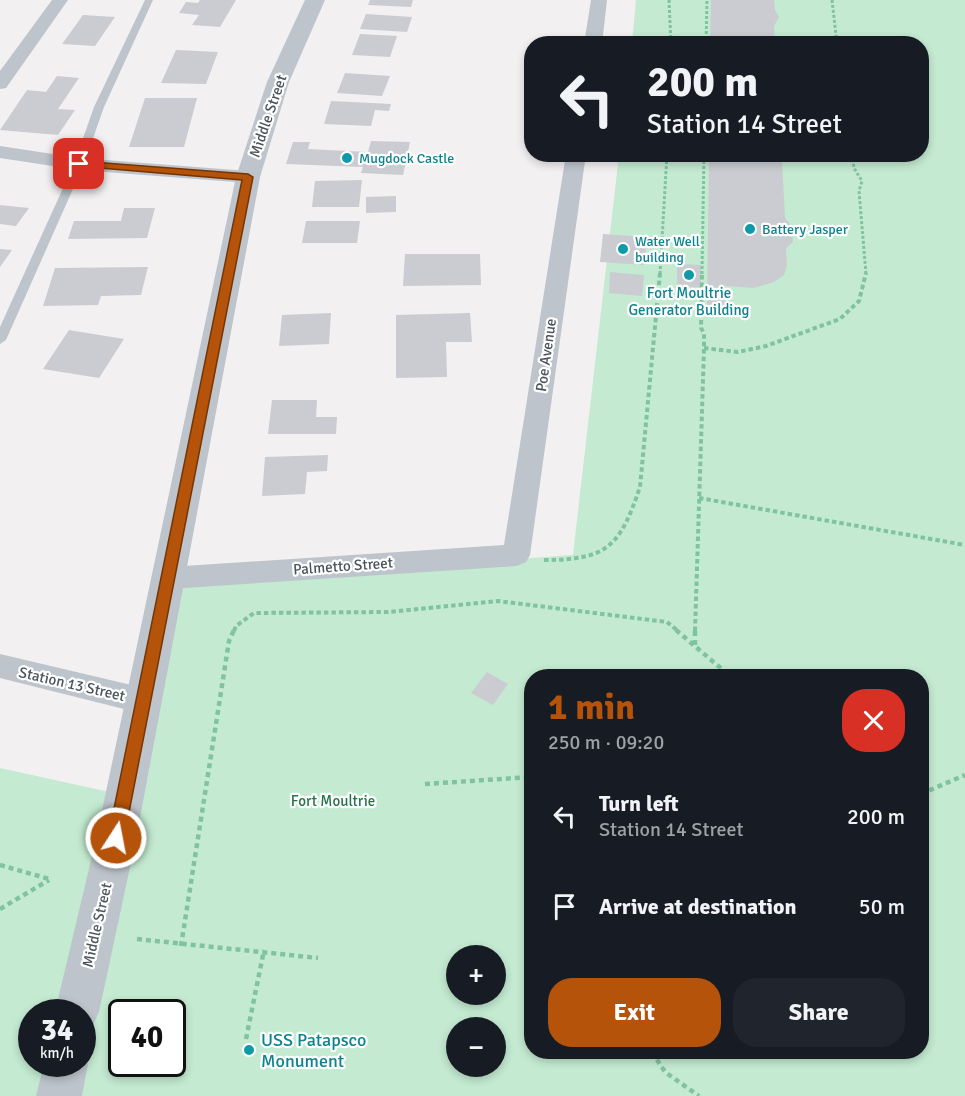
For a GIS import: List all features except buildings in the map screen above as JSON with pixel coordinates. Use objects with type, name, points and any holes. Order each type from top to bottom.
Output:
[{"type":"street","points":[[0,84],[60,0]]},
{"type":"street","name":"Middle Street","points":[[80,999],[144,701],[248,177],[278,82],[315,0]]},
{"type":"street","points":[[594,36],[599,0]]},
{"type":"street","points":[[0,152],[79,164],[248,177]]},
{"type":"street","name":"Poe Avenue","points":[[516,555],[575,162]]},
{"type":"street","name":"Palmetto Street","points":[[169,578],[516,555]]},
{"type":"street","name":"Station 13 Street","points":[[0,666],[144,701]]},
{"type":"street","points":[[59,1096],[63,1077]]},
{"type":"lane","points":[[0,340],[79,164],[99,107],[149,0]]},
{"type":"path","points":[[669,0],[671,36]]},
{"type":"path","points":[[706,36],[707,0]]},
{"type":"path","points":[[832,0],[836,36]]},
{"type":"path","points":[[516,555],[564,561],[588,558],[607,549],[621,535],[630,520],[640,487],[648,414],[667,162]]},
{"type":"path","points":[[695,645],[704,348],[704,333],[701,328],[704,162]]},
{"type":"path","points":[[704,348],[738,352],[766,346],[840,319],[859,301],[867,270],[861,229],[859,191],[862,180],[854,168],[853,162]]},
{"type":"path","points":[[699,498],[965,545]]},
{"type":"path","points":[[181,946],[229,641],[236,626],[254,613],[388,612],[498,602],[667,622],[722,669]]},
{"type":"path","points":[[929,791],[965,775]]},
{"type":"path","points":[[425,784],[524,777]]},
{"type":"path","points":[[0,865],[49,880],[0,909]]},
{"type":"path","points":[[136,939],[181,946],[264,950],[318,958]]},
{"type":"path","points":[[246,1039],[264,950]]},
{"type":"path","points":[[655,1059],[667,1075],[699,1096]]},
{"type":"green space","name":"Fort Moultrie","points":[[636,0],[965,0],[965,1096],[0,1096],[0,768],[132,797],[174,583],[573,555],[618,162],[929,162],[929,36],[633,36]]},
{"type":"place","name":"Mugdock Castle","points":[[347,158]]},
{"type":"place","name":"Battery Jasper","points":[[750,229]]},
{"type":"place","name":"Water Well building","points":[[623,249]]},
{"type":"place","name":"Fort Moultrie Generator Building","points":[[689,275]]},
{"type":"place","name":"USS Patapsco Monument","points":[[249,1050]]},
{"type":"route","points":[[79,164],[248,177],[116,838]]}]
